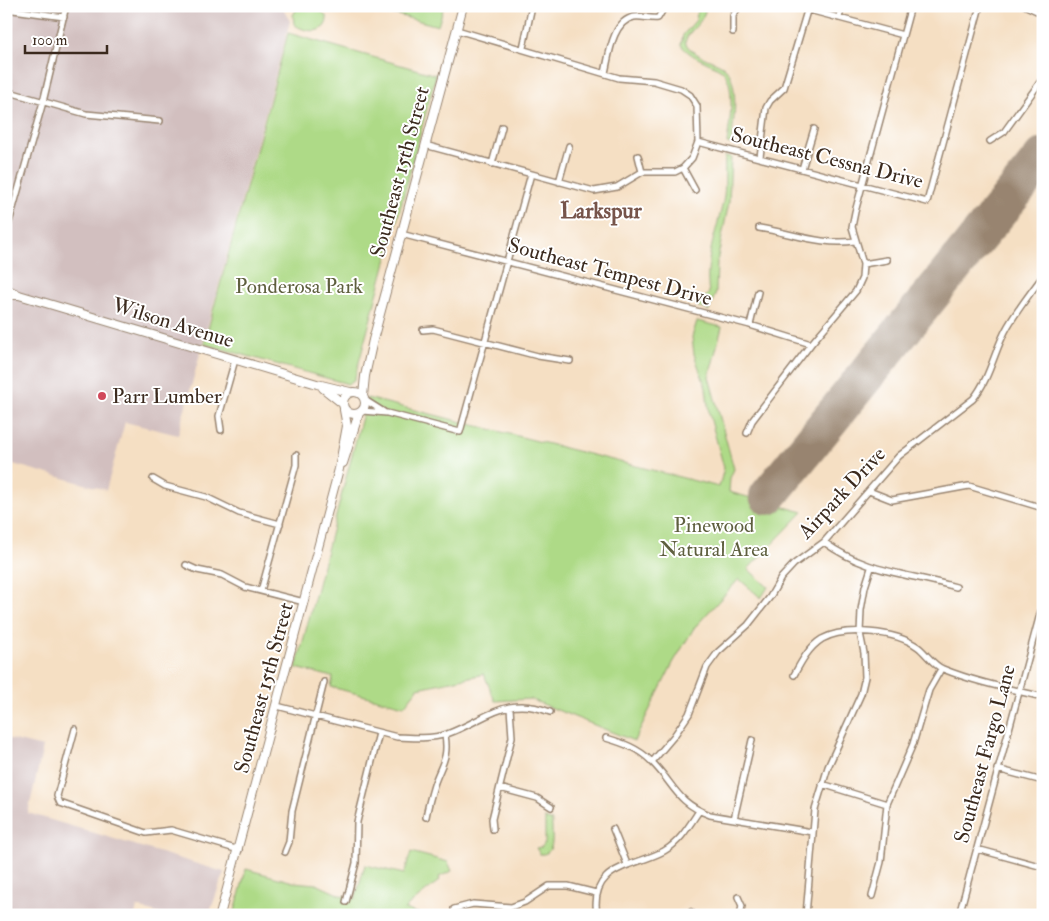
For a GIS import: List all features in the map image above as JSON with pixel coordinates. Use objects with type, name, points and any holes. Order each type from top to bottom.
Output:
[{"type":"main road","name":"Southeast 15th Street","points":[[364,398],[365,376],[401,234],[463,6]]},
{"type":"main road","name":"Wilson Avenue","points":[[6,288],[18,294],[235,360],[352,392]]},
{"type":"main road","name":"Wilson Avenue","points":[[6,295],[18,294]]},
{"type":"main road","name":"Southeast 15th Street","points":[[352,392],[365,376]]},
{"type":"main road","name":"Wilson Avenue","points":[[318,384],[343,406]]},
{"type":"main road","points":[[352,392],[364,398],[360,412],[351,414],[343,406],[344,396],[352,392]]},
{"type":"main road","name":"Southeast 15th Street","points":[[220,915],[239,850],[339,469],[347,426],[343,406]]},
{"type":"main road","name":"Southeast 15th Street","points":[[339,469],[345,460],[360,412]]},
{"type":"street","points":[[6,233],[43,102],[66,6]]},
{"type":"street","points":[[523,48],[532,6]]},
{"type":"street","points":[[605,73],[614,39],[620,25],[634,17],[658,18],[665,6]]},
{"type":"street","points":[[734,32],[733,16],[739,6]]},
{"type":"street","points":[[794,6],[807,11],[903,34]]},
{"type":"street","points":[[839,18],[842,6]]},
{"type":"street","points":[[747,433],[752,421],[811,344],[856,291],[862,278],[863,264],[852,227],[911,6]]},
{"type":"street","name":"Southeast Cessna Drive","points":[[698,142],[927,202],[980,6]]},
{"type":"street","points":[[1026,6],[1043,14]]},
{"type":"street","points":[[6,9],[64,17]]},
{"type":"street","points":[[760,157],[766,108],[770,101],[784,88],[807,11]]},
{"type":"street","points":[[425,145],[594,191],[605,191],[617,187],[642,172],[675,172],[683,168],[692,158],[698,142],[697,106],[686,91],[654,81],[627,80],[457,30]]},
{"type":"street","points":[[990,141],[1004,132],[1043,78]]},
{"type":"street","points":[[6,90],[86,114],[160,121]]},
{"type":"street","points":[[492,164],[502,127]]},
{"type":"street","points":[[802,169],[814,129]]},
{"type":"street","points":[[559,182],[569,146]]},
{"type":"street","points":[[638,156],[642,172]]},
{"type":"street","points":[[683,168],[695,190]]},
{"type":"street","points":[[360,412],[387,413],[460,432],[531,174]]},
{"type":"street","points":[[759,228],[822,242],[838,244],[855,241]]},
{"type":"street","name":"Southeast Tempest Drive","points":[[401,234],[750,325],[811,344]]},
{"type":"street","points":[[863,264],[887,260]]},
{"type":"street","name":"Airpark Drive","points":[[652,762],[674,736],[689,714],[708,667],[718,652],[748,625],[770,597],[781,578],[794,564],[824,542],[898,456],[973,399],[981,389],[1007,327],[1043,276]]},
{"type":"street","points":[[750,325],[758,292]]},
{"type":"street","points":[[423,330],[433,329],[538,356],[570,361]]},
{"type":"street","points":[[221,430],[219,416],[235,360]]},
{"type":"street","points":[[364,398],[387,413]]},
{"type":"street","points":[[261,591],[296,465],[296,456]]},
{"type":"street","points":[[153,479],[164,486],[206,497],[240,513],[280,524]]},
{"type":"street","points":[[869,491],[892,500],[969,486],[1043,508]]},
{"type":"street","points":[[824,542],[843,556],[871,568],[898,575],[919,577],[956,587]]},
{"type":"street","points":[[186,565],[197,570],[222,575],[245,587],[304,602]]},
{"type":"street","points":[[806,915],[814,810],[845,726],[861,694],[865,677],[864,653],[860,632],[865,587],[871,568]]},
{"type":"street","name":"Southeast Fargo Lane","points":[[959,915],[1043,603]]},
{"type":"street","points":[[794,675],[811,648],[822,639],[834,635],[877,632],[903,638],[918,647],[941,668],[1043,697]]},
{"type":"street","points":[[872,896],[881,862],[887,804],[913,744],[929,690],[941,668]]},
{"type":"street","points":[[285,852],[289,842],[292,811],[324,682]]},
{"type":"street","points":[[277,706],[379,733],[417,739],[445,735],[490,712],[526,706],[550,712]]},
{"type":"street","points":[[493,830],[492,819],[512,737],[510,708]]},
{"type":"street","points":[[74,730],[57,796],[60,803],[146,833],[171,830],[239,850]]},
{"type":"street","points":[[346,902],[356,863],[357,822],[379,733]]},
{"type":"street","points":[[426,817],[434,784],[445,762],[447,751],[445,735]]},
{"type":"street","points":[[606,738],[637,750],[652,762],[676,794],[699,811],[812,832]]},
{"type":"street","points":[[734,819],[752,740]]},
{"type":"street","points":[[997,769],[1043,781]]},
{"type":"street","points":[[822,784],[887,804]]},
{"type":"street","points":[[500,788],[537,798],[551,807]]},
{"type":"street","points":[[597,915],[596,893],[611,873],[626,864],[663,851],[681,838],[699,811]]},
{"type":"street","points":[[613,829],[626,864]]},
{"type":"street","points":[[977,849],[1043,866]]},
{"type":"street","points":[[454,909],[474,904],[511,907],[525,902],[550,886],[568,886],[596,893]]},
{"type":"street","points":[[738,897],[742,906],[740,915]]},
{"type":"shaded area","points":[[6,6],[281,6],[290,21],[178,435],[125,422],[106,490],[6,462]]},
{"type":"shaded area","points":[[6,738],[43,747],[28,813],[224,872],[209,915],[162,915],[137,907],[135,915],[6,915]]},
{"type":"green space","points":[[316,6],[327,17],[324,27],[315,31],[298,27],[294,24],[293,15],[298,7]]},
{"type":"green space","points":[[380,6],[444,6],[438,26],[379,10]]},
{"type":"green space","points":[[698,6],[706,6],[705,12],[685,42],[695,52],[723,66],[731,77],[735,106],[731,144],[727,143],[731,93],[726,75],[720,69],[689,53],[681,45],[683,35],[696,20]]},
{"type":"green space","name":"Ponderosa Park","points":[[288,33],[436,75],[354,381],[348,384],[204,344]]},
{"type":"green space","points":[[725,156],[731,157],[729,202],[717,262],[716,292],[709,311],[697,306],[709,293],[709,258],[724,197]]},
{"type":"green space","name":"Pinewood Natural Area","points":[[697,321],[722,327],[709,377],[734,469],[730,478],[729,492],[803,512],[748,569],[768,587],[761,598],[739,579],[694,628],[673,663],[634,741],[530,699],[495,701],[484,674],[418,688],[404,706],[331,687],[333,677],[296,668],[367,398],[719,487],[724,468],[709,413],[706,388],[694,354],[692,337]]},
{"type":"green space","points":[[545,818],[552,821],[552,842],[549,851],[545,854],[540,854],[536,848],[542,847],[545,842]]},
{"type":"green space","points":[[411,852],[448,862],[452,871],[439,877],[440,880],[404,909],[423,915],[234,915],[246,869],[293,882],[316,884],[340,895],[355,899],[365,865],[404,874]]},
{"type":"runway","points":[[768,496],[1043,157]]},
{"type":"place","name":"Parr Lumber","points":[[102,396]]},
{"type":"district","name":"Larkspur","points":[[601,211]]}]
